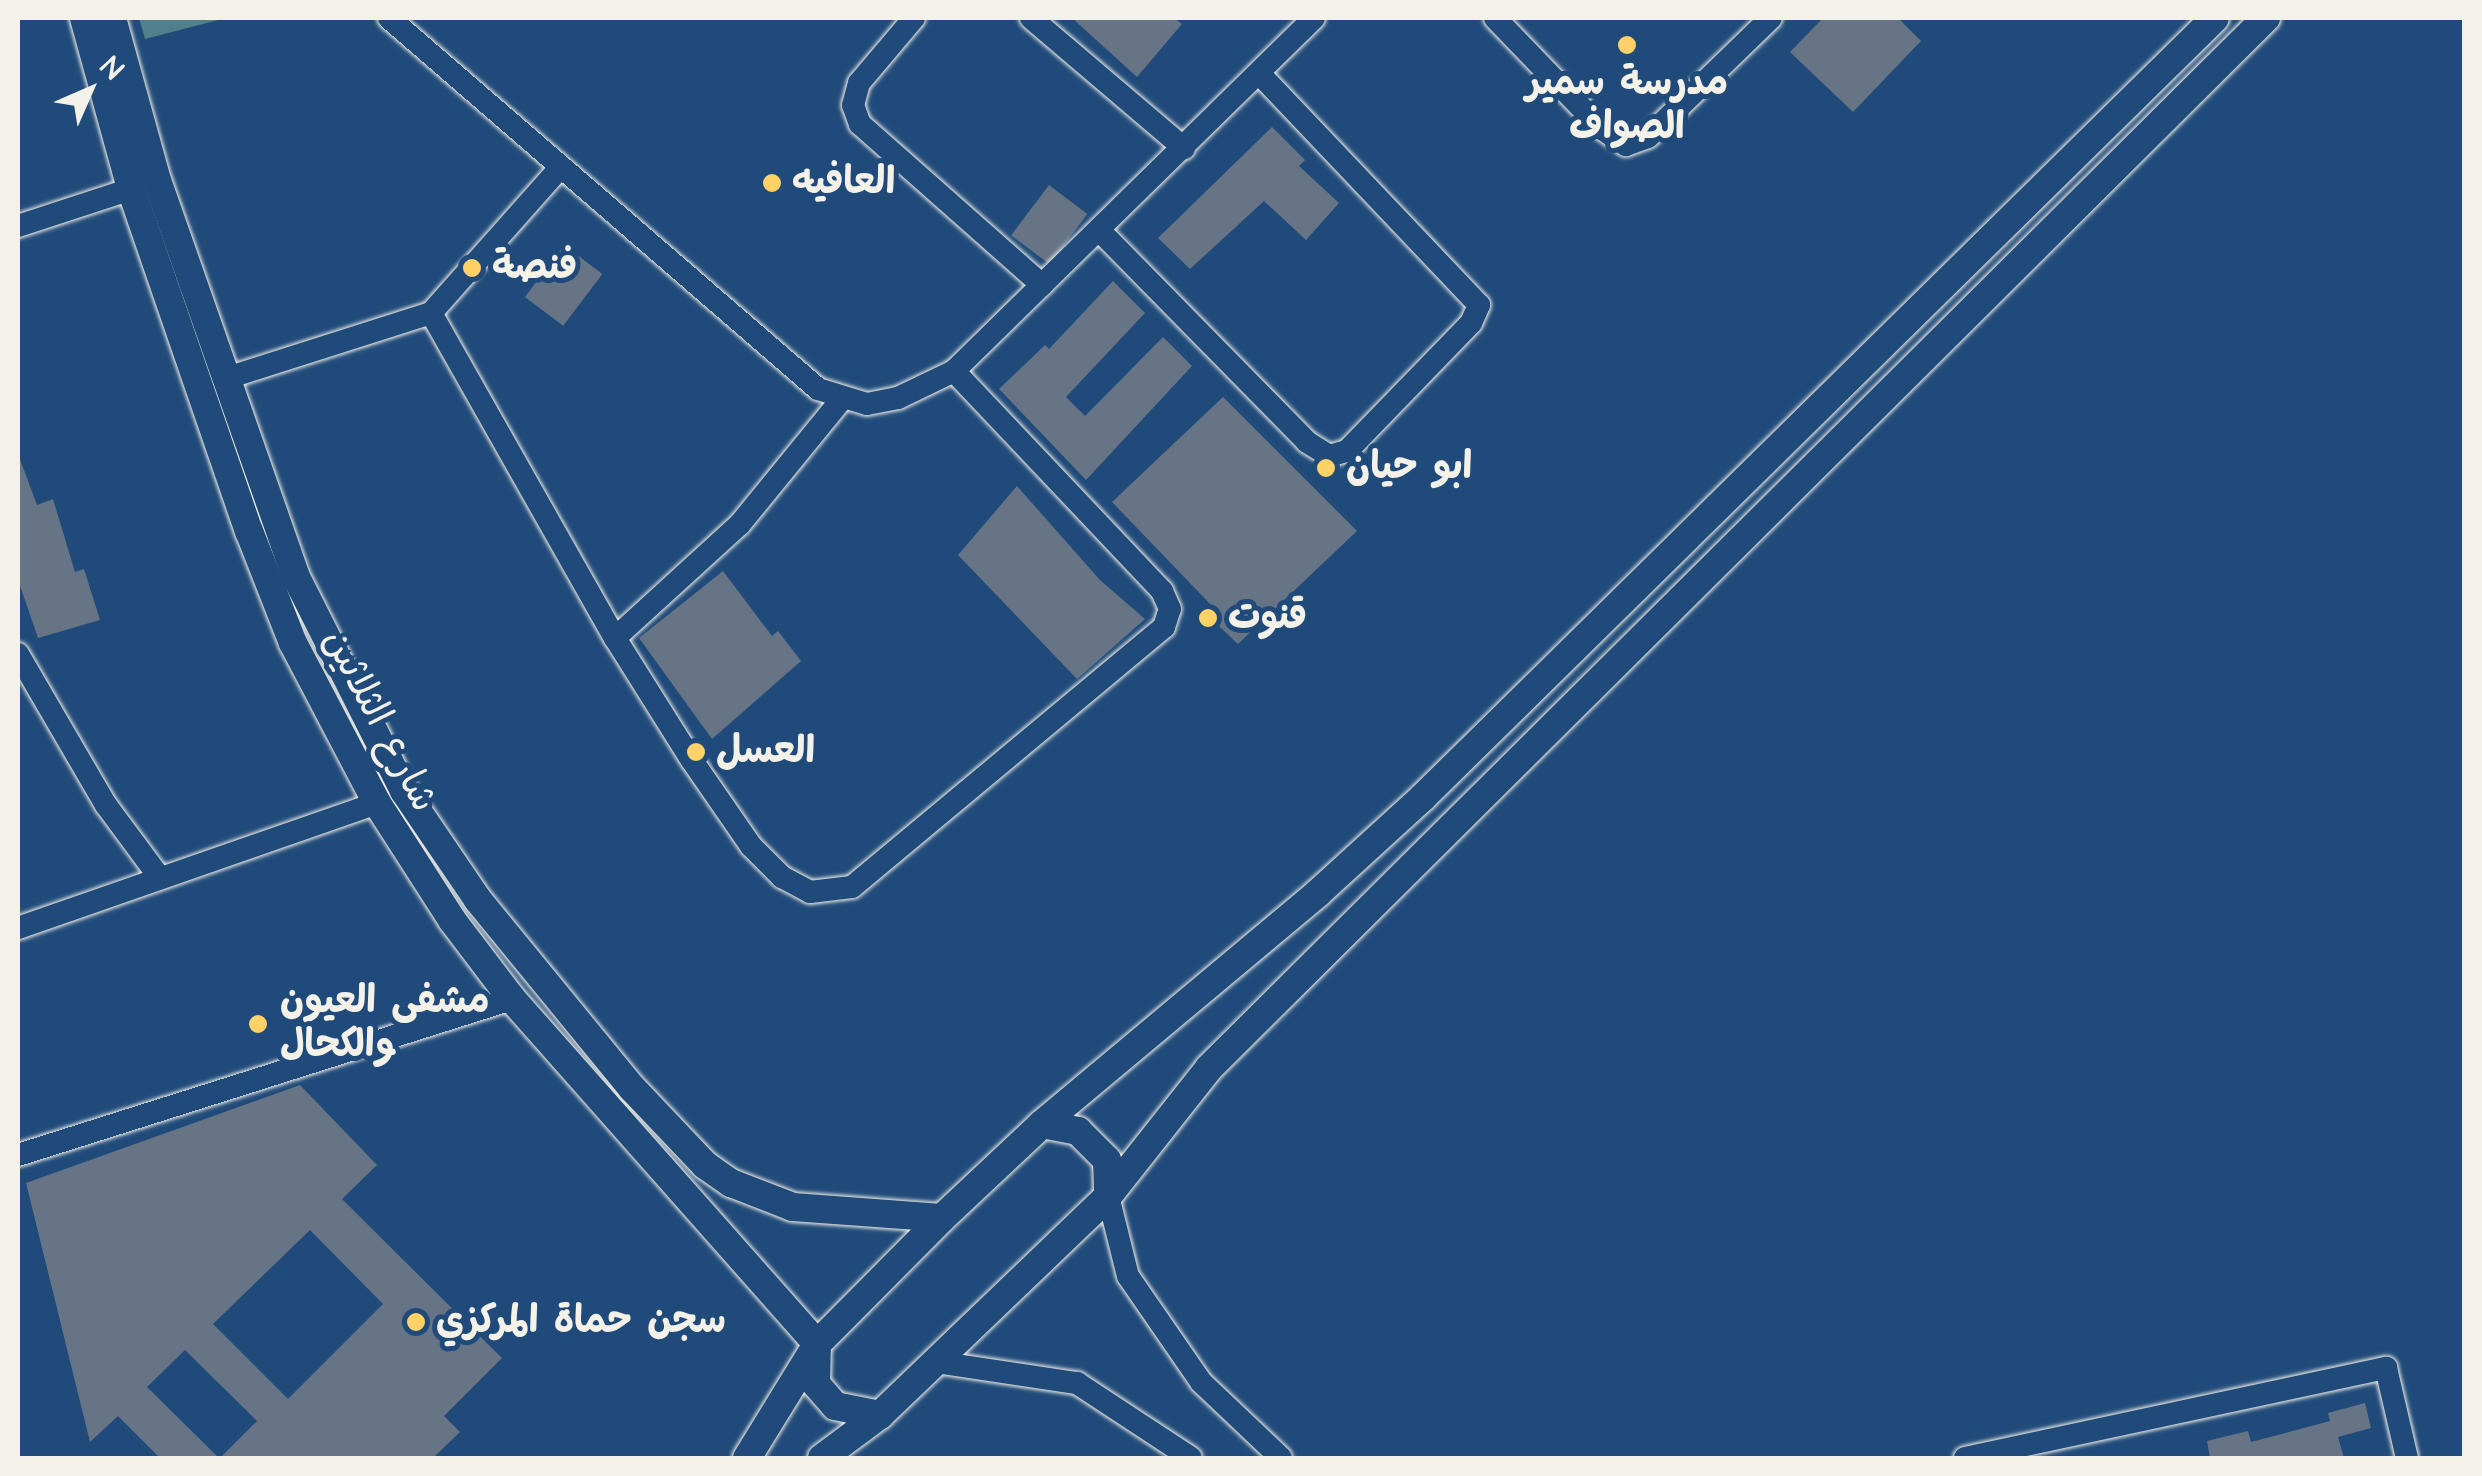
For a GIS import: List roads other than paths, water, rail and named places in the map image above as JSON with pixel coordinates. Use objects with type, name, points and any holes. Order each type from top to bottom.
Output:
[{"type":"main road","name":"شارع الثلاثين","points":[[84,18],[131,188],[261,526],[294,643],[377,803],[452,920],[512,999],[817,1344]]},
{"type":"main road","points":[[112,18],[224,379],[261,526],[360,713],[478,900],[632,1088],[705,1165],[731,1183],[794,1206],[942,1218]]},
{"type":"main road","points":[[747,1458],[817,1344],[942,1218],[1042,1124],[1318,893],[1422,798],[2215,18]]},
{"type":"main road","points":[[822,1458],[880,1415],[1108,1196],[1236,1041],[2266,18]]},
{"type":"main road","points":[[452,920],[478,900]]},
{"type":"main road","points":[[1042,1124],[1078,1131],[1106,1160],[1108,1196]]},
{"type":"main road","points":[[817,1344],[816,1384],[835,1406],[880,1415]]},
{"type":"street","points":[[390,18],[559,169],[818,389],[841,400],[898,398],[954,371],[1314,18]]},
{"type":"street","points":[[914,18],[859,83],[853,105],[860,124],[1042,286]]},
{"type":"street","points":[[1032,18],[1184,148]]},
{"type":"street","points":[[1495,18],[1602,129],[1626,144],[1648,137],[1771,18]]},
{"type":"street","points":[[1099,230],[1307,442],[1328,456],[1348,451],[1471,324],[1478,305],[1260,74]]},
{"type":"street","points":[[224,379],[431,313],[559,169]]},
{"type":"street","points":[[18,226],[131,188]]},
{"type":"street","points":[[431,313],[615,638],[750,846],[782,878],[810,892],[852,888],[1164,627],[1170,608],[1162,591],[954,371]]},
{"type":"street","points":[[615,638],[740,524],[841,400]]},
{"type":"street","points":[[18,654],[106,805],[160,878]]},
{"type":"street","points":[[18,928],[377,803]]},
{"type":"street","points":[[18,1155],[512,999]]},
{"type":"street","points":[[1108,1196],[1128,1276],[1202,1382],[1280,1458]]},
{"type":"street","points":[[936,1362],[1077,1382],[1191,1458]]},
{"type":"street","points":[[1965,1458],[2386,1368],[2408,1458]]},
{"type":"place","name":"مدرسة سمير الصواف","points":[[1627,45]]},
{"type":"place","name":"العافيه","points":[[772,183]]},
{"type":"place","name":"فنصة","points":[[472,268]]},
{"type":"place","name":"ابو حيان","points":[[1326,468]]},
{"type":"place","name":"قنوت","points":[[1208,618]]},
{"type":"place","name":"العسل","points":[[696,752]]},
{"type":"place","name":"مشفى العيون والكحال","points":[[258,1024]]},
{"type":"place","name":"سجن حماة المركزي","points":[[416,1322]]}]
